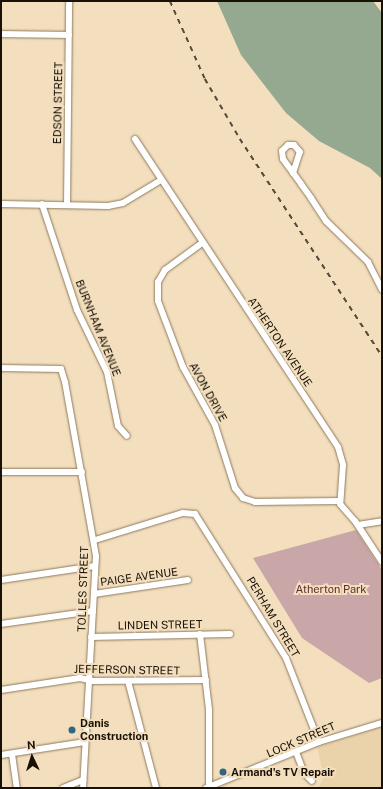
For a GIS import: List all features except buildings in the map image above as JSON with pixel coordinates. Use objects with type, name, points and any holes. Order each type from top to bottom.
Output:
[{"type":"street","name":"EDSON STREET","points":[[67,205],[69,1]]},
{"type":"street","points":[[1,34],[69,35]]},
{"type":"street","name":"ATHERTON AVENUE","points":[[135,139],[202,243],[338,447],[343,468],[339,501]]},
{"type":"street","points":[[293,174],[326,221],[368,262],[382,290]]},
{"type":"street","points":[[1,204],[116,205],[161,180]]},
{"type":"street","name":"BURNHAM AVENUE","points":[[42,204],[77,310],[107,372],[118,426],[126,436]]},
{"type":"street","name":"AVON DRIVE","points":[[202,243],[164,270],[158,282],[158,301],[183,368],[215,425],[235,488],[243,498],[255,502],[339,501]]},
{"type":"street","name":"TOLLES STREET","points":[[1,368],[61,369],[82,472],[95,540],[96,566],[83,788]]},
{"type":"street","points":[[1,472],[82,472]]},
{"type":"street","points":[[339,501],[358,525],[382,562]]},
{"type":"street","name":"PERHAM STREET","points":[[95,540],[191,512],[230,564],[286,658],[320,742]]},
{"type":"street","points":[[358,525],[382,521]]},
{"type":"street","points":[[1,580],[96,566]]},
{"type":"street","name":"PAIGE AVENUE","points":[[94,594],[188,580]]},
{"type":"street","points":[[1,624],[93,611]]},
{"type":"street","points":[[200,634],[206,680],[208,788]]},
{"type":"street","name":"LINDEN STREET","points":[[91,637],[230,634]]},
{"type":"street","name":"JEFFERSON STREET","points":[[1,690],[80,678],[89,680],[128,681],[206,680]]},
{"type":"street","points":[[128,681],[156,788]]},
{"type":"street","name":"LOCK STREET","points":[[208,788],[320,742],[382,723]]},
{"type":"street","points":[[1,755],[85,742]]},
{"type":"street","points":[[296,752],[304,774],[312,781]]},
{"type":"street","points":[[12,754],[17,788]]},
{"type":"street","points":[[63,788],[83,780]]},
{"type":"shaded area","points":[[217,1],[373,1],[382,13],[382,179],[370,168],[319,141],[286,113],[241,55]]},
{"type":"shaded area","points":[[382,727],[382,788],[318,788],[324,777],[317,747]]},
{"type":"green space","name":"Atherton Park","points":[[356,530],[382,570],[382,678],[369,683],[302,638],[253,558]]},
{"type":"railway","points":[[170,1],[205,79],[240,139],[382,356]]},
{"type":"place","name":"Danis Construction","points":[[72,730]]},
{"type":"place","name":"Armand's TV Repair","points":[[223,772]]}]
